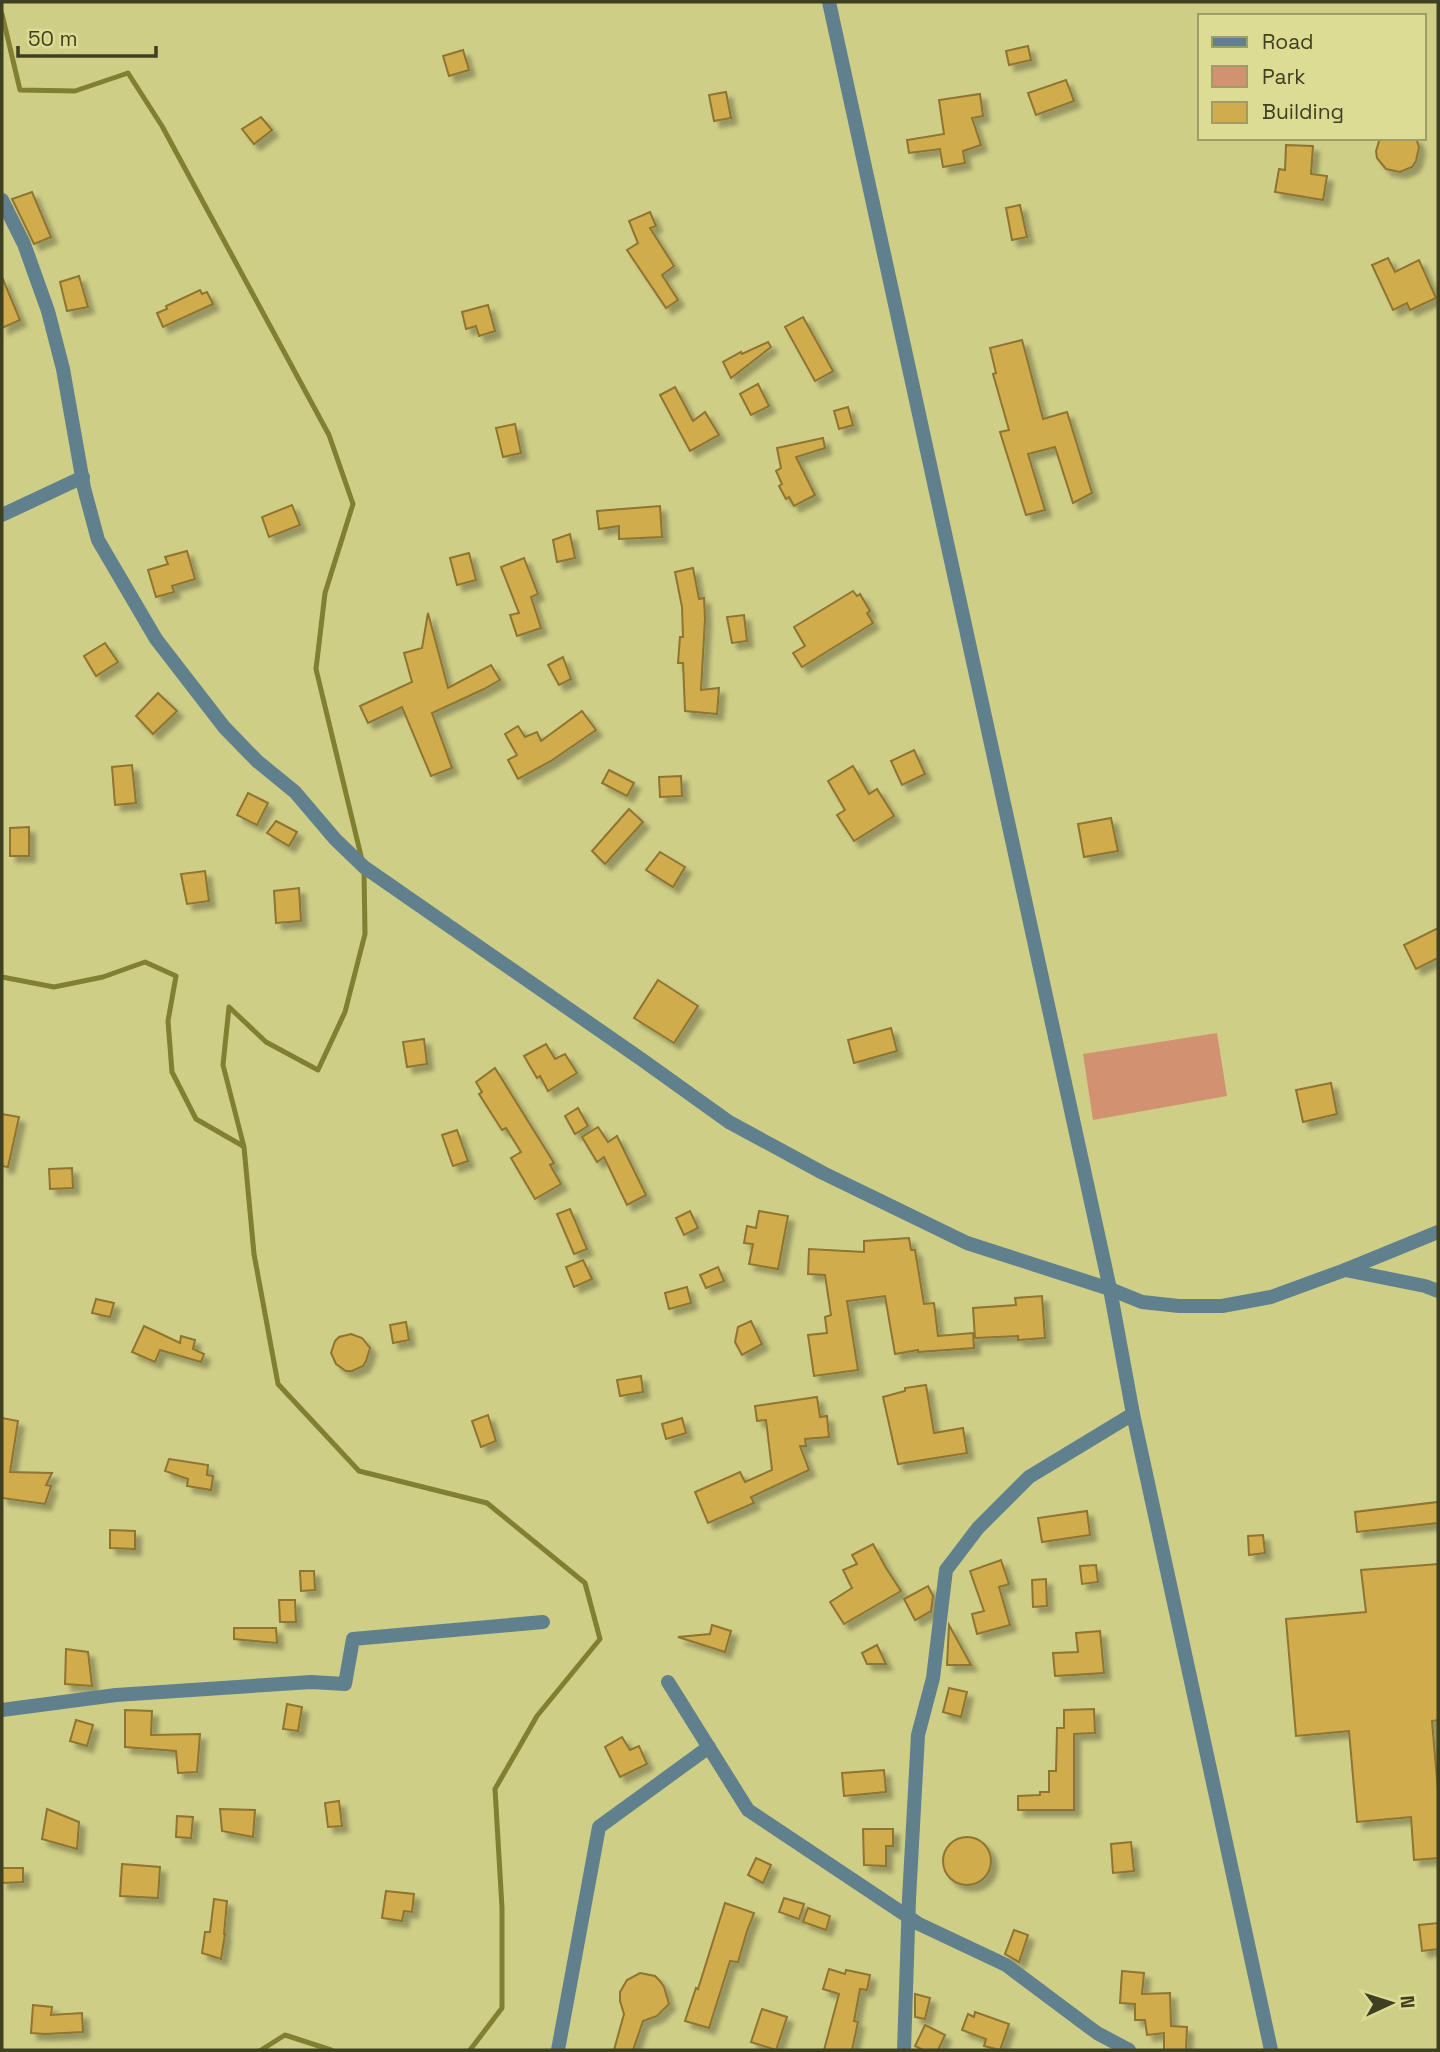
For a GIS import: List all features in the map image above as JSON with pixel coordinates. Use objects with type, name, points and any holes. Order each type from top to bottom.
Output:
[{"type":"street","points":[[829,2],[1110,1289],[1133,1414],[1271,2050]]},
{"type":"street","points":[[2,200],[23,244],[48,311],[63,369],[98,540],[156,639],[225,727],[257,761],[295,792],[335,839],[364,867],[729,1122],[823,1173],[967,1243],[1142,1302],[1179,1306],[1223,1306],[1270,1297],[1438,1232]]},
{"type":"street","points":[[2,515],[83,477]]},
{"type":"street","points":[[1345,1270],[1438,1291]]},
{"type":"street","points":[[904,2050],[918,1735],[933,1678],[946,1570],[978,1528],[1029,1476],[1133,1414]]},
{"type":"street","points":[[2,1710],[116,1695],[311,1682],[345,1684],[353,1639],[543,1622]]},
{"type":"street","points":[[668,1682],[748,1810],[919,1924],[1006,1965],[1097,2033],[1129,2050]]},
{"type":"street","points":[[558,2050],[599,1827],[709,1747]]},
{"type":"green space","points":[[1217,1033],[1227,1096],[1093,1120],[1083,1054]]},
{"type":"building","points":[[1028,46],[1031,60],[1009,65],[1006,51]]},
{"type":"building","points":[[463,50],[469,70],[449,76],[443,56]]},
{"type":"building","points":[[1066,80],[1074,101],[1036,115],[1028,93]]},
{"type":"building","points":[[726,92],[731,118],[714,121],[709,95]]},
{"type":"building","points":[[980,94],[983,116],[972,118],[981,145],[963,151],[965,163],[943,167],[940,149],[909,153],[907,140],[944,134],[939,100]]},
{"type":"building","points":[[261,117],[272,130],[254,144],[242,129]]},
{"type":"building","points":[[1379,140],[1417,140],[1419,147],[1412,167],[1400,172],[1386,169],[1377,158]]},
{"type":"building","points":[[1286,145],[1313,146],[1311,174],[1327,176],[1323,200],[1275,192],[1279,169],[1285,170]]},
{"type":"building","points":[[32,192],[51,237],[34,244],[12,199]]},
{"type":"building","points":[[1020,205],[1027,237],[1012,240],[1006,208]]},
{"type":"building","points":[[650,212],[656,226],[650,228],[674,266],[662,275],[678,300],[666,308],[627,250],[638,243],[629,221]]},
{"type":"building","points":[[1388,258],[1395,272],[1419,260],[1436,298],[1410,310],[1407,303],[1393,310],[1372,265]]},
{"type":"building","points":[[79,276],[88,307],[67,311],[60,282]]},
{"type":"building","points":[[2,277],[20,320],[2,328]]},
{"type":"building","points":[[200,290],[202,294],[207,292],[213,304],[163,327],[157,313]]},
{"type":"building","points":[[488,305],[495,331],[479,336],[476,326],[466,329],[462,312]]},
{"type":"building","points":[[803,317],[833,371],[815,381],[785,327]]},
{"type":"building","points":[[1022,340],[1043,419],[1067,412],[1092,493],[1073,503],[1055,447],[1028,454],[1045,510],[1026,515],[1000,432],[1009,430],[993,374],[996,373],[990,348]]},
{"type":"building","points":[[768,342],[771,347],[731,378],[723,362]]},
{"type":"building","points":[[758,384],[769,406],[751,415],[740,394]]},
{"type":"building","points":[[675,387],[693,421],[705,412],[719,435],[690,451],[660,395]]},
{"type":"building","points":[[848,407],[853,425],[839,429],[834,411]]},
{"type":"building","points":[[515,424],[521,453],[503,457],[496,428]]},
{"type":"building","points":[[823,438],[825,448],[796,457],[815,495],[794,506],[789,497],[786,499],[779,486],[782,484],[776,471],[781,468],[777,448]]},
{"type":"building","points":[[292,505],[300,525],[269,537],[262,517]]},
{"type":"building","points":[[660,506],[662,537],[619,539],[619,526],[599,529],[597,511]]},
{"type":"building","points":[[570,534],[575,558],[557,562],[553,540]]},
{"type":"building","points":[[187,551],[195,579],[172,586],[174,592],[156,597],[148,570],[168,564],[165,557]]},
{"type":"building","points":[[469,553],[476,580],[457,585],[450,558]]},
{"type":"building","points":[[524,558],[538,594],[531,597],[541,628],[517,636],[510,615],[519,613],[501,567]]},
{"type":"building","points":[[693,568],[699,599],[704,598],[701,690],[719,688],[717,714],[685,711],[683,663],[678,663],[680,637],[683,637],[682,607],[675,572]]},
{"type":"building","points":[[853,591],[857,596],[860,594],[870,611],[867,613],[873,623],[802,667],[793,653],[805,646],[794,627]]},
{"type":"building","points":[[428,613],[448,688],[491,665],[500,680],[432,713],[452,768],[431,776],[402,707],[368,723],[360,706],[412,682],[404,653],[422,648]]},
{"type":"building","points":[[744,615],[747,641],[732,643],[727,617]]},
{"type":"building","points":[[105,643],[118,662],[96,676],[84,656]]},
{"type":"building","points":[[563,657],[571,679],[559,685],[548,665]]},
{"type":"building","points":[[158,693],[177,711],[153,734],[136,716]]},
{"type":"building","points":[[582,711],[596,730],[551,761],[518,779],[508,760],[517,755],[505,734],[518,726],[525,737],[537,732],[541,741]]},
{"type":"building","points":[[914,750],[925,774],[902,785],[891,761]]},
{"type":"building","points":[[132,765],[136,803],[115,805],[112,767]]},
{"type":"building","points":[[853,766],[869,794],[877,789],[894,816],[854,841],[837,815],[845,810],[828,781]]},
{"type":"building","points":[[609,770],[634,783],[627,796],[602,783]]},
{"type":"building","points":[[681,776],[682,796],[660,797],[659,777]]},
{"type":"building","points":[[248,793],[268,803],[257,825],[237,815]]},
{"type":"building","points":[[629,809],[643,822],[605,864],[592,851]]},
{"type":"building","points":[[1111,818],[1118,851],[1084,857],[1078,824]]},
{"type":"building","points":[[276,821],[297,832],[289,846],[267,833]]},
{"type":"building","points":[[29,827],[29,856],[10,856],[10,828]]},
{"type":"building","points":[[660,852],[685,867],[673,887],[646,870]]},
{"type":"building","points":[[205,871],[209,901],[187,904],[181,874]]},
{"type":"building","points":[[299,888],[301,921],[276,923],[274,891]]},
{"type":"building","points":[[1438,928],[1438,958],[1416,969],[1404,945]]},
{"type":"building","points":[[658,980],[698,1006],[674,1043],[634,1018]]},
{"type":"building","points":[[891,1028],[897,1051],[854,1063],[848,1040]]},
{"type":"building","points":[[424,1039],[427,1064],[407,1067],[403,1042]]},
{"type":"building","points":[[546,1044],[555,1059],[565,1054],[577,1073],[548,1091],[524,1056]]},
{"type":"building","points":[[495,1068],[554,1163],[550,1165],[561,1184],[535,1199],[511,1158],[521,1152],[506,1128],[502,1130],[479,1094],[482,1092],[476,1082]]},
{"type":"building","points":[[1331,1083],[1337,1114],[1303,1122],[1296,1090]]},
{"type":"building","points":[[578,1108],[588,1126],[575,1134],[565,1116]]},
{"type":"building","points":[[2,1114],[19,1117],[8,1167],[2,1166]]},
{"type":"building","points":[[598,1127],[608,1142],[617,1136],[646,1195],[627,1205],[604,1157],[597,1162],[582,1137]]},
{"type":"building","points":[[457,1130],[468,1161],[453,1166],[442,1135]]},
{"type":"building","points":[[72,1168],[73,1188],[50,1189],[49,1169]]},
{"type":"building","points":[[570,1209],[587,1249],[574,1254],[557,1214]]},
{"type":"building","points":[[690,1211],[698,1228],[684,1235],[676,1218]]},
{"type":"building","points":[[759,1211],[788,1216],[778,1269],[749,1264],[753,1244],[744,1243],[747,1226],[756,1228]]},
{"type":"building","points":[[909,1238],[911,1250],[915,1250],[924,1304],[934,1303],[938,1336],[973,1333],[974,1348],[918,1350],[895,1354],[885,1296],[847,1301],[858,1370],[814,1376],[808,1335],[827,1333],[825,1317],[831,1315],[825,1275],[808,1274],[809,1249],[864,1252],[864,1241]]},
{"type":"building","points":[[583,1260],[592,1279],[574,1287],[566,1267]]},
{"type":"building","points":[[718,1267],[724,1281],[706,1288],[700,1275]]},
{"type":"building","points":[[687,1287],[691,1303],[669,1309],[665,1293]]},
{"type":"building","points":[[1042,1296],[1045,1338],[975,1338],[973,1308],[1016,1305],[1015,1298]]},
{"type":"building","points":[[96,1299],[114,1303],[110,1317],[92,1313]]},
{"type":"building","points":[[751,1321],[762,1344],[742,1355],[735,1342],[738,1327]]},
{"type":"building","points":[[406,1322],[409,1340],[393,1343],[390,1325]]},
{"type":"building","points":[[144,1326],[180,1343],[181,1336],[195,1340],[193,1349],[204,1354],[201,1362],[160,1350],[155,1362],[132,1352]]},
{"type":"building","points":[[351,1334],[362,1338],[370,1348],[363,1366],[346,1371],[336,1364],[331,1353],[339,1337]]},
{"type":"building","points":[[641,1376],[643,1392],[620,1396],[617,1380]]},
{"type":"building","points":[[926,1385],[934,1433],[963,1428],[967,1453],[898,1464],[883,1397],[905,1391],[905,1388]]},
{"type":"building","points":[[817,1397],[820,1417],[827,1416],[829,1437],[805,1439],[806,1446],[800,1446],[809,1470],[751,1497],[754,1503],[708,1523],[695,1492],[740,1472],[745,1482],[772,1470],[766,1420],[757,1421],[755,1406]]},
{"type":"building","points":[[488,1415],[496,1441],[481,1447],[472,1421]]},
{"type":"building","points":[[2,1418],[18,1421],[10,1472],[52,1473],[46,1485],[51,1486],[45,1504],[2,1498]]},
{"type":"building","points":[[682,1418],[686,1433],[666,1439],[662,1424]]},
{"type":"building","points":[[169,1459],[208,1465],[207,1475],[213,1476],[211,1490],[187,1486],[188,1479],[165,1471]]},
{"type":"building","points":[[1438,1502],[1438,1523],[1357,1532],[1355,1512]]},
{"type":"building","points":[[1087,1511],[1090,1535],[1042,1542],[1038,1518]]},
{"type":"building","points":[[110,1530],[135,1531],[135,1549],[110,1548]]},
{"type":"building","points":[[1263,1535],[1265,1553],[1249,1555],[1248,1536]]},
{"type":"building","points":[[873,1544],[901,1591],[844,1624],[830,1602],[852,1588],[843,1570],[857,1564],[852,1555]]},
{"type":"building","points":[[1001,1560],[1009,1584],[999,1587],[1010,1625],[977,1634],[972,1614],[984,1611],[970,1571]]},
{"type":"building","points":[[1438,1564],[1438,1720],[1432,1721],[1438,1791],[1438,1858],[1414,1860],[1411,1817],[1357,1822],[1349,1731],[1296,1736],[1286,1619],[1366,1612],[1361,1570]]},
{"type":"building","points":[[1096,1565],[1098,1582],[1082,1584],[1080,1566]]},
{"type":"building","points":[[300,1571],[314,1571],[315,1590],[301,1591]]},
{"type":"building","points":[[1046,1579],[1047,1606],[1033,1607],[1032,1580]]},
{"type":"building","points":[[928,1586],[933,1596],[931,1611],[915,1620],[904,1599]]},
{"type":"building","points":[[279,1600],[295,1600],[296,1622],[280,1622]]},
{"type":"building","points":[[712,1625],[731,1631],[725,1652],[678,1637],[710,1634]]},
{"type":"building","points":[[949,1625],[971,1665],[947,1665]]},
{"type":"building","points":[[234,1628],[276,1628],[277,1643],[234,1639]]},
{"type":"building","points":[[1100,1631],[1104,1673],[1055,1676],[1053,1653],[1078,1652],[1076,1633]]},
{"type":"building","points":[[877,1645],[886,1664],[867,1664],[862,1653]]},
{"type":"building","points":[[66,1649],[88,1652],[92,1686],[65,1684]]},
{"type":"building","points":[[949,1688],[967,1692],[961,1717],[943,1712]]},
{"type":"building","points":[[287,1704],[302,1707],[298,1731],[283,1729]]},
{"type":"building","points":[[1094,1709],[1095,1733],[1074,1734],[1074,1810],[1018,1810],[1018,1796],[1049,1792],[1049,1771],[1056,1771],[1057,1728],[1064,1728],[1064,1710]]},
{"type":"building","points":[[125,1710],[152,1711],[151,1735],[200,1734],[197,1772],[178,1773],[176,1751],[125,1747]]},
{"type":"building","points":[[76,1720],[93,1725],[87,1746],[70,1741]]},
{"type":"building","points":[[622,1737],[630,1750],[639,1746],[647,1764],[620,1777],[605,1747]]},
{"type":"building","points":[[884,1770],[886,1792],[844,1796],[842,1773]]},
{"type":"building","points":[[339,1801],[342,1826],[328,1827],[325,1803]]},
{"type":"building","points":[[47,1809],[79,1822],[77,1849],[42,1839]]},
{"type":"building","points":[[220,1809],[255,1810],[253,1837],[222,1831]]},
{"type":"building","points":[[177,1816],[193,1817],[191,1838],[176,1837]]},
{"type":"building","points":[[863,1829],[893,1829],[893,1846],[886,1846],[886,1866],[864,1865]]},
{"type":"building","points":[[967,1837],[984,1844],[991,1861],[984,1878],[967,1885],[950,1878],[943,1861],[950,1844]]},
{"type":"building","points":[[1131,1842],[1134,1871],[1113,1873],[1111,1844]]},
{"type":"building","points":[[756,1858],[771,1865],[763,1883],[748,1875]]},
{"type":"building","points":[[122,1864],[160,1867],[158,1898],[120,1896]]},
{"type":"building","points":[[2,1868],[23,1868],[23,1882],[2,1883]]},
{"type":"building","points":[[386,1891],[414,1894],[412,1912],[404,1911],[402,1921],[382,1918]]},
{"type":"building","points":[[784,1898],[804,1904],[799,1919],[779,1912]]},
{"type":"building","points":[[214,1899],[227,1901],[221,1959],[202,1953],[205,1932],[210,1932]]},
{"type":"building","points":[[725,1903],[754,1913],[738,1962],[730,1961],[709,2028],[685,2021]]},
{"type":"building","points":[[808,1908],[830,1916],[826,1930],[803,1922]]},
{"type":"building","points":[[1438,1923],[1438,1949],[1422,1951],[1419,1925]]},
{"type":"building","points":[[1014,1930],[1028,1935],[1019,1962],[1005,1954]]},
{"type":"building","points":[[829,1969],[845,1974],[846,1970],[870,1975],[867,1990],[860,1989],[854,2021],[858,2022],[852,2050],[824,2050],[839,1994],[823,1989]]},
{"type":"building","points":[[1122,1971],[1144,1973],[1142,1994],[1170,1993],[1171,2026],[1187,2027],[1186,2050],[1164,2050],[1164,2033],[1147,2035],[1145,2020],[1135,2020],[1135,2004],[1120,2003]]},
{"type":"building","points":[[640,1973],[655,1976],[660,1981],[669,2004],[657,2016],[643,2021],[633,2050],[614,2050],[624,2014],[620,1992],[627,1980]]},
{"type":"building","points":[[915,1994],[930,1998],[925,2019],[915,2017]]},
{"type":"building","points":[[33,2005],[52,2007],[51,2015],[82,2013],[83,2032],[31,2033]]},
{"type":"building","points":[[762,2009],[787,2017],[776,2050],[751,2042]]},
{"type":"building","points":[[975,2012],[1009,2024],[1000,2050],[984,2046],[986,2039],[962,2030],[968,2014],[974,2017]]},
{"type":"building","points":[[925,2025],[945,2035],[938,2050],[923,2050],[915,2046]]},
{"type":"waterway","points":[[2,14],[20,90],[75,91],[128,73],[162,126],[329,435],[353,504],[325,593],[316,669],[362,860]]},
{"type":"waterway","points":[[364,870],[365,934],[345,1012],[318,1070],[266,1042],[229,1007],[223,1065],[244,1147],[254,1254],[278,1384],[359,1471],[487,1503],[585,1583],[600,1639],[537,1716],[495,1789],[502,1908],[502,2008],[470,2050]]},
{"type":"waterway","points":[[2,977],[54,987],[103,977],[145,962],[176,976],[168,1021],[172,1072],[196,1119],[243,1146]]},
{"type":"waterway","points":[[261,2050],[285,2035],[331,2050]]}]
